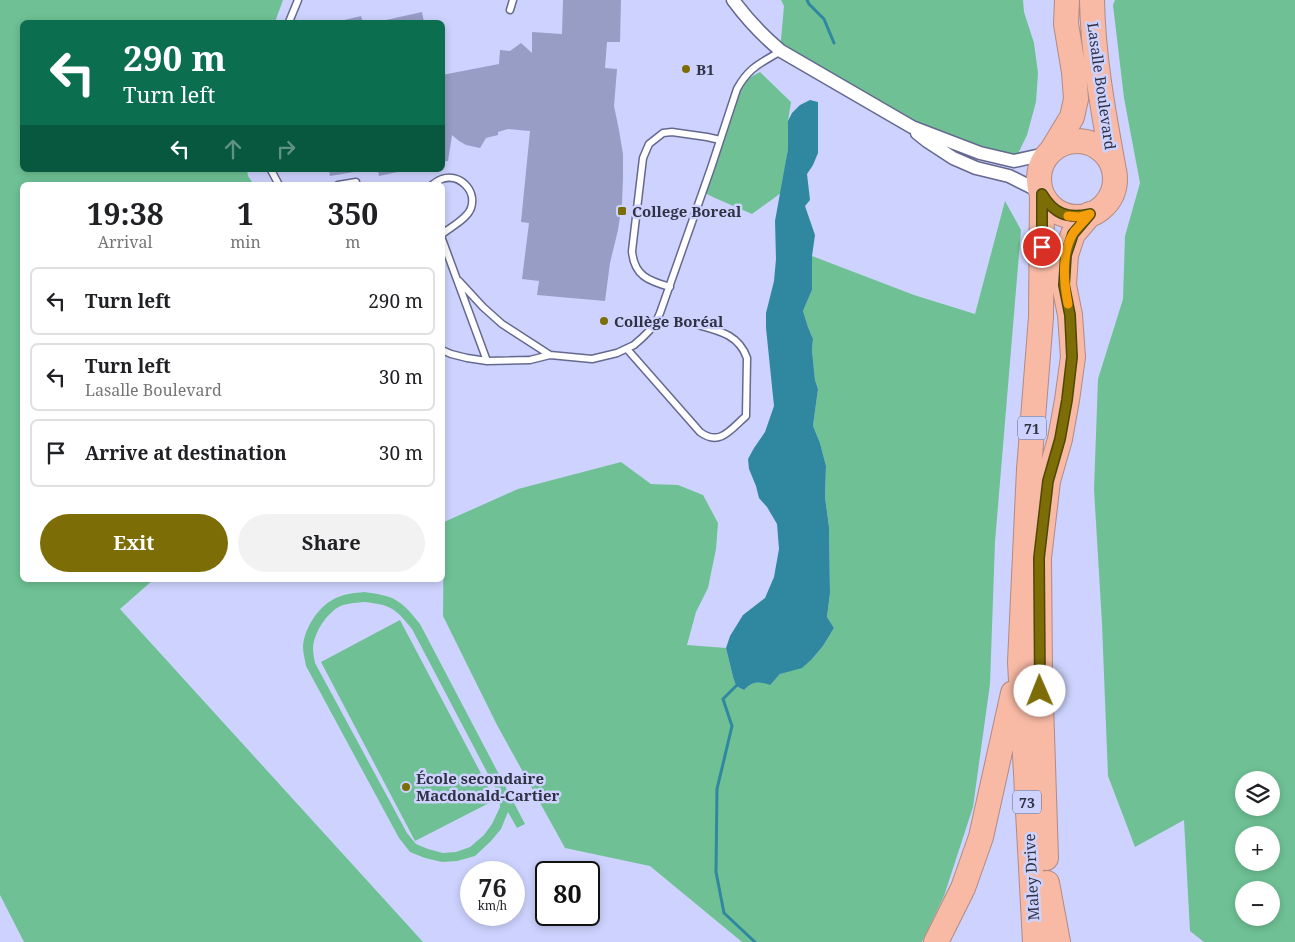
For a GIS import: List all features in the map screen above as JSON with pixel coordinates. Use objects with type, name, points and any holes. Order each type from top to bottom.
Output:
[{"type":"highway","name":"Lasalle Boulevard","points":[[1051,152],[1072,117],[1076,99],[1074,72],[1066,24],[1067,0]]},
{"type":"highway","name":"Lasalle Boulevard","points":[[1092,0],[1092,28],[1100,92],[1114,172]]},
{"type":"highway","points":[[1072,142],[1084,142],[1104,152],[1114,172],[1114,183],[1109,198],[1099,210],[1079,217],[1067,216],[1048,204],[1039,182],[1043,161],[1062,144],[1072,142]]},
{"type":"highway","name":"71","points":[[1030,667],[1029,469],[1041,317],[1042,193]]},
{"type":"highway","name":"71","points":[[1030,667],[1039,558],[1048,481],[1060,439],[1072,357],[1070,315],[1064,285],[1066,255],[1073,234],[1090,214]]},
{"type":"highway","points":[[936,942],[963,888],[981,837],[1030,667]]},
{"type":"highway","name":"Maley Drive","points":[[1030,667],[1050,942]]},
{"type":"highway","name":"Maley Drive","points":[[1030,667],[1035,942]]},
{"type":"highway","points":[[1047,883],[1058,942]]},
{"type":"street","points":[[733,0],[763,35],[781,51],[912,127],[980,153],[1014,161],[1051,152]]},
{"type":"street","points":[[912,127],[927,142],[953,158],[976,168],[1009,176],[1042,193]]},
{"type":"lane","points":[[290,20],[298,0]]},
{"type":"lane","points":[[510,10],[513,0]]},
{"type":"lane","points":[[445,351],[486,361],[530,360],[550,356],[592,359],[627,349],[642,338],[656,322],[670,287],[712,168],[737,89],[742,80],[755,66],[781,51]]},
{"type":"lane","points":[[670,287],[645,278],[632,260],[644,158],[649,144],[663,133],[672,132],[720,140]]},
{"type":"lane","points":[[436,182],[441,179],[453,178],[463,182],[470,190],[472,199],[471,209],[465,217],[445,232]]},
{"type":"lane","points":[[445,248],[486,361]]},
{"type":"lane","points":[[457,278],[483,307],[502,324],[550,356]]},
{"type":"lane","points":[[627,349],[700,432],[706,437],[717,439],[724,436],[746,416],[747,358],[739,342],[732,337],[722,332],[690,323]]},
{"type":"green space","points":[[0,0],[283,0],[276,20],[20,20],[20,172],[247,172],[252,182],[20,182],[20,582],[151,582],[120,609],[423,942],[24,942],[0,895]]},
{"type":"green space","points":[[781,0],[1023,0],[1024,12],[1034,43],[1038,73],[1036,102],[1027,135],[1015,160],[978,155],[780,51],[784,6]]},
{"type":"green space","points":[[1115,0],[1295,0],[1295,942],[1204,942],[1190,931],[1184,820],[1135,847],[1108,776],[1094,489],[1098,379],[1123,299],[1125,236],[1140,183],[1124,98],[1113,5]]},
{"type":"green space","points":[[760,72],[791,102],[788,121],[788,149],[781,193],[752,214],[703,192],[739,85]]},
{"type":"green space","points":[[1005,201],[1021,230],[995,542],[990,684],[973,807],[944,896],[922,942],[742,942],[650,866],[565,848],[497,725],[443,616],[445,522],[518,489],[621,462],[651,484],[678,485],[703,495],[718,523],[716,549],[708,588],[696,612],[687,645],[726,648],[736,686],[744,690],[756,682],[770,684],[780,674],[812,659],[834,628],[827,617],[830,593],[829,527],[825,497],[826,466],[813,426],[818,389],[815,380],[812,350],[813,339],[803,311],[812,290],[812,256],[914,295],[975,314]]},
{"type":"green space","points":[[364,592],[383,595],[396,600],[420,624],[525,824],[517,828],[508,812],[501,829],[475,856],[457,861],[442,862],[410,852],[399,838],[306,666],[303,649],[304,640],[309,626],[317,613],[337,597]],"holes":[[[364,602],[392,609],[412,629],[499,795],[500,807],[492,824],[484,835],[470,847],[456,852],[443,853],[416,844],[407,833],[315,663],[314,642],[321,625],[328,616],[343,605]]]},
{"type":"green space","points":[[400,620],[495,800],[415,841],[321,662]]},
{"type":"water","points":[[810,100],[818,102],[818,153],[807,174],[810,200],[805,206],[815,235],[812,256],[812,290],[803,311],[813,339],[812,350],[815,380],[818,389],[813,426],[826,466],[825,497],[829,527],[830,593],[827,617],[834,628],[823,646],[802,668],[780,674],[770,685],[756,683],[744,690],[736,686],[726,648],[730,636],[743,615],[765,598],[774,577],[779,549],[777,524],[759,498],[749,469],[748,459],[765,432],[774,406],[766,313],[774,281],[776,259],[775,221],[788,149],[788,121],[792,113],[800,105]]},
{"type":"building","points":[[563,0],[621,0],[620,42],[607,42],[605,68],[617,69],[614,106],[623,154],[623,178],[622,203],[610,263],[605,301],[537,295],[539,281],[522,279],[529,223],[521,222],[530,131],[508,129],[498,132],[498,135],[486,138],[480,148],[466,145],[452,135],[448,161],[445,162],[445,74],[499,64],[500,50],[510,51],[521,43],[532,53],[532,32],[562,34]]},
{"type":"building","points":[[422,12],[424,20],[386,20]]},
{"type":"building","points":[[361,16],[362,20],[344,20]]},
{"type":"building","points":[[329,172],[354,172],[330,176]]},
{"type":"building","points":[[378,172],[397,172],[379,176]]},
{"type":"waterway","points":[[807,0],[824,19],[834,43]]},
{"type":"waterway","points":[[736,686],[723,699],[732,726],[717,789],[716,872],[724,913],[755,942]]},
{"type":"slow traffic","points":[[1068,216],[1079,217],[1090,214],[1073,234],[1066,255],[1064,285],[1068,304]]},
{"type":"place","name":"B1","points":[[686,69]]},
{"type":"place","name":"College Boreal","points":[[622,211]]},
{"type":"place","name":"Collège Boréal","points":[[604,321]]},
{"type":"place","name":"École secondaire Macdonald-Cartier","points":[[406,787]]},
{"type":"route","points":[[1040,691],[1039,558],[1048,481],[1060,439],[1072,357],[1070,315],[1064,285],[1066,255],[1073,234],[1090,214],[1079,217],[1067,216],[1048,204],[1042,194],[1042,247]]}]
